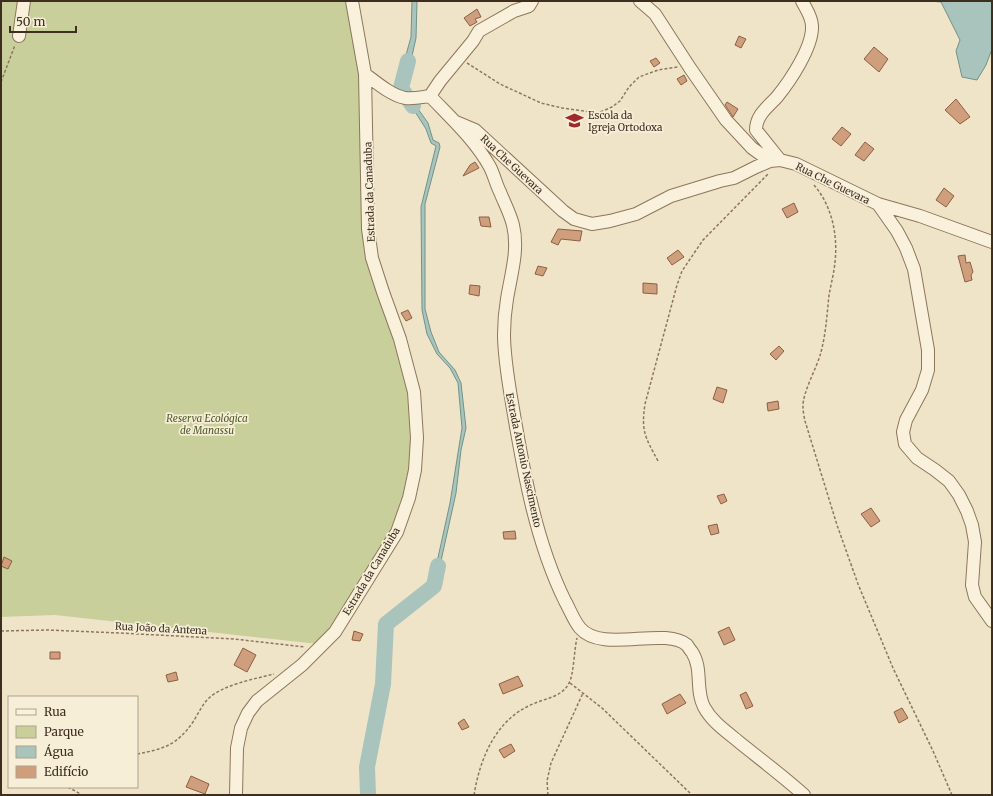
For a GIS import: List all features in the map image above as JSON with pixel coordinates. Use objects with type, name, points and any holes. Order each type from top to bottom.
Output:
[{"type":"street","points":[[18,36],[24,1]]},
{"type":"street","name":"Estrada da Canaduba","points":[[236,795],[237,748],[241,728],[248,713],[257,702],[302,665],[335,632],[397,532],[409,498],[415,470],[417,438],[414,392],[400,339],[372,258],[369,236],[365,74],[352,1]]},
{"type":"street","points":[[365,74],[393,93],[410,98],[430,96],[473,41],[479,31],[514,11],[529,6],[532,1]]},
{"type":"street","points":[[640,1],[655,14],[689,72],[742,139],[752,148],[775,161]]},
{"type":"street","points":[[775,161],[756,130],[756,124],[760,115],[778,96],[791,77],[803,58],[811,39],[812,26],[808,12],[802,1]]},
{"type":"street","name":"Estrada Antonio Nascimento","points":[[430,96],[479,150],[490,168],[513,226],[515,255],[506,300],[504,345],[518,436],[533,509],[546,555],[558,587],[580,628]]},
{"type":"street","name":"Rua Che Guevara","points":[[453,121],[475,130],[563,211],[574,219],[592,224],[636,214],[671,196],[734,178],[756,167],[775,161],[796,164],[878,204],[920,216],[992,242]]},
{"type":"street","points":[[878,204],[897,231],[906,248],[914,269],[928,350],[928,370],[922,390],[906,420],[903,432],[905,444],[917,458],[949,482],[959,495],[967,511],[972,525],[975,542],[972,585],[975,597],[992,621]]},
{"type":"street","points":[[580,628],[589,635],[598,638],[637,640],[664,638],[676,640],[687,645],[695,657],[700,677],[699,692],[704,707],[716,723],[804,795]]},
{"type":"path","points":[[1,82],[18,36]]},
{"type":"path","points":[[459,58],[500,84],[541,103],[562,108],[598,113],[612,107],[620,101],[629,87],[639,77],[658,70],[684,66],[689,72]]},
{"type":"path","points":[[658,461],[643,429],[643,419],[677,285],[686,264],[703,240],[766,177],[775,161]]},
{"type":"path","points":[[811,182],[819,191],[829,210],[835,230],[836,246],[828,313],[821,351],[816,370],[805,396],[803,406],[805,422],[835,519],[858,584],[894,668],[952,795]]},
{"type":"path","points":[[474,795],[480,766],[490,743],[505,723],[519,711],[564,691],[570,683],[574,649],[580,628]]},
{"type":"path","name":"Rua João da Antena","points":[[1,632],[48,630],[119,633],[234,639],[319,648]]},
{"type":"path","points":[[138,754],[170,746],[182,737],[209,698],[220,691],[274,674]]},
{"type":"path","points":[[570,683],[583,692],[623,727],[692,795]]},
{"type":"path","points":[[548,795],[547,781],[549,768],[583,692]]},
{"type":"path","points":[[70,788],[82,795]]},
{"type":"green space","name":"Reserva Ecológica de Manassu","points":[[1,1],[351,1],[363,76],[366,226],[412,394],[413,470],[395,531],[331,629],[318,644],[55,615],[1,617]]},
{"type":"water","points":[[412,1],[417,1],[416,38],[406,83],[399,80],[411,37]]},
{"type":"water","points":[[929,1],[992,1],[992,49],[986,65],[977,80],[962,77],[956,51],[960,40],[941,2]]},
{"type":"water","points":[[398,85],[404,89],[428,123],[433,140],[439,143],[440,147],[425,204],[425,309],[431,332],[439,352],[455,370],[461,383],[466,428],[461,450],[456,493],[435,588],[432,585],[450,503],[462,428],[458,383],[450,368],[437,354],[427,334],[422,310],[421,207],[436,146],[431,143],[426,129]]},
{"type":"building","points":[[477,9],[481,17],[475,19],[477,22],[470,26],[464,18]]},
{"type":"building","points":[[739,36],[746,39],[741,48],[735,45]]},
{"type":"building","points":[[874,47],[888,59],[879,72],[864,59]]},
{"type":"building","points":[[656,58],[660,63],[654,67],[650,61]]},
{"type":"building","points":[[684,75],[687,81],[681,85],[677,79]]},
{"type":"building","points":[[956,99],[970,117],[960,124],[945,110]]},
{"type":"building","points":[[727,102],[738,109],[733,117],[725,105]]},
{"type":"building","points":[[842,127],[851,134],[841,146],[832,139]]},
{"type":"building","points":[[865,142],[874,149],[864,161],[855,155]]},
{"type":"building","points":[[475,162],[479,168],[463,176],[470,165]]},
{"type":"building","points":[[944,188],[954,196],[946,207],[936,200]]},
{"type":"building","points":[[794,203],[798,212],[787,218],[782,209]]},
{"type":"building","points":[[479,217],[489,217],[491,227],[481,226]]},
{"type":"building","points":[[558,229],[582,231],[580,241],[561,239],[558,245],[551,242]]},
{"type":"building","points":[[678,250],[684,257],[672,265],[667,258]]},
{"type":"building","points":[[965,255],[966,263],[970,262],[973,272],[971,275],[972,280],[965,282],[958,256]]},
{"type":"building","points":[[538,266],[547,268],[543,276],[535,274]]},
{"type":"building","points":[[643,283],[657,284],[657,294],[643,293]]},
{"type":"building","points":[[470,285],[480,286],[479,296],[469,294]]},
{"type":"building","points":[[408,310],[412,318],[406,321],[401,313]]},
{"type":"building","points":[[779,346],[784,351],[776,360],[770,354]]},
{"type":"building","points":[[717,387],[727,390],[723,403],[713,399]]},
{"type":"building","points":[[778,401],[779,409],[768,411],[767,403]]},
{"type":"building","points":[[724,494],[727,501],[721,504],[717,496]]},
{"type":"building","points":[[871,508],[880,521],[871,527],[861,514]]},
{"type":"building","points":[[717,524],[719,533],[711,535],[708,526]]},
{"type":"building","points":[[515,531],[516,539],[504,539],[503,532]]},
{"type":"building","points":[[4,557],[12,561],[8,569],[1,566]]},
{"type":"building","points":[[729,627],[735,640],[724,645],[718,632]]},
{"type":"building","points":[[354,631],[363,634],[360,641],[352,640]]},
{"type":"building","points":[[243,648],[256,655],[247,672],[234,665]]},
{"type":"building","points":[[50,652],[60,652],[60,659],[50,659]]},
{"type":"building","points":[[176,672],[178,680],[168,682],[166,675]]},
{"type":"building","points":[[518,676],[523,686],[503,694],[499,684]]},
{"type":"building","points":[[746,692],[753,706],[746,709],[740,695]]},
{"type":"building","points":[[680,694],[686,703],[667,714],[662,704]]},
{"type":"building","points":[[902,708],[908,718],[899,723],[894,712]]},
{"type":"building","points":[[464,719],[469,727],[462,730],[458,723]]},
{"type":"building","points":[[511,744],[515,751],[504,758],[499,750]]},
{"type":"building","points":[[191,776],[209,784],[205,794],[186,787]]},
{"type":"waterway","points":[[408,61],[401,88],[413,106]]},
{"type":"waterway","points":[[368,795],[367,767],[383,684],[386,624],[434,586],[438,566]]},
{"type":"place","name":"Escola da Igreja Ortodoxa","points":[[575,121]]}]
